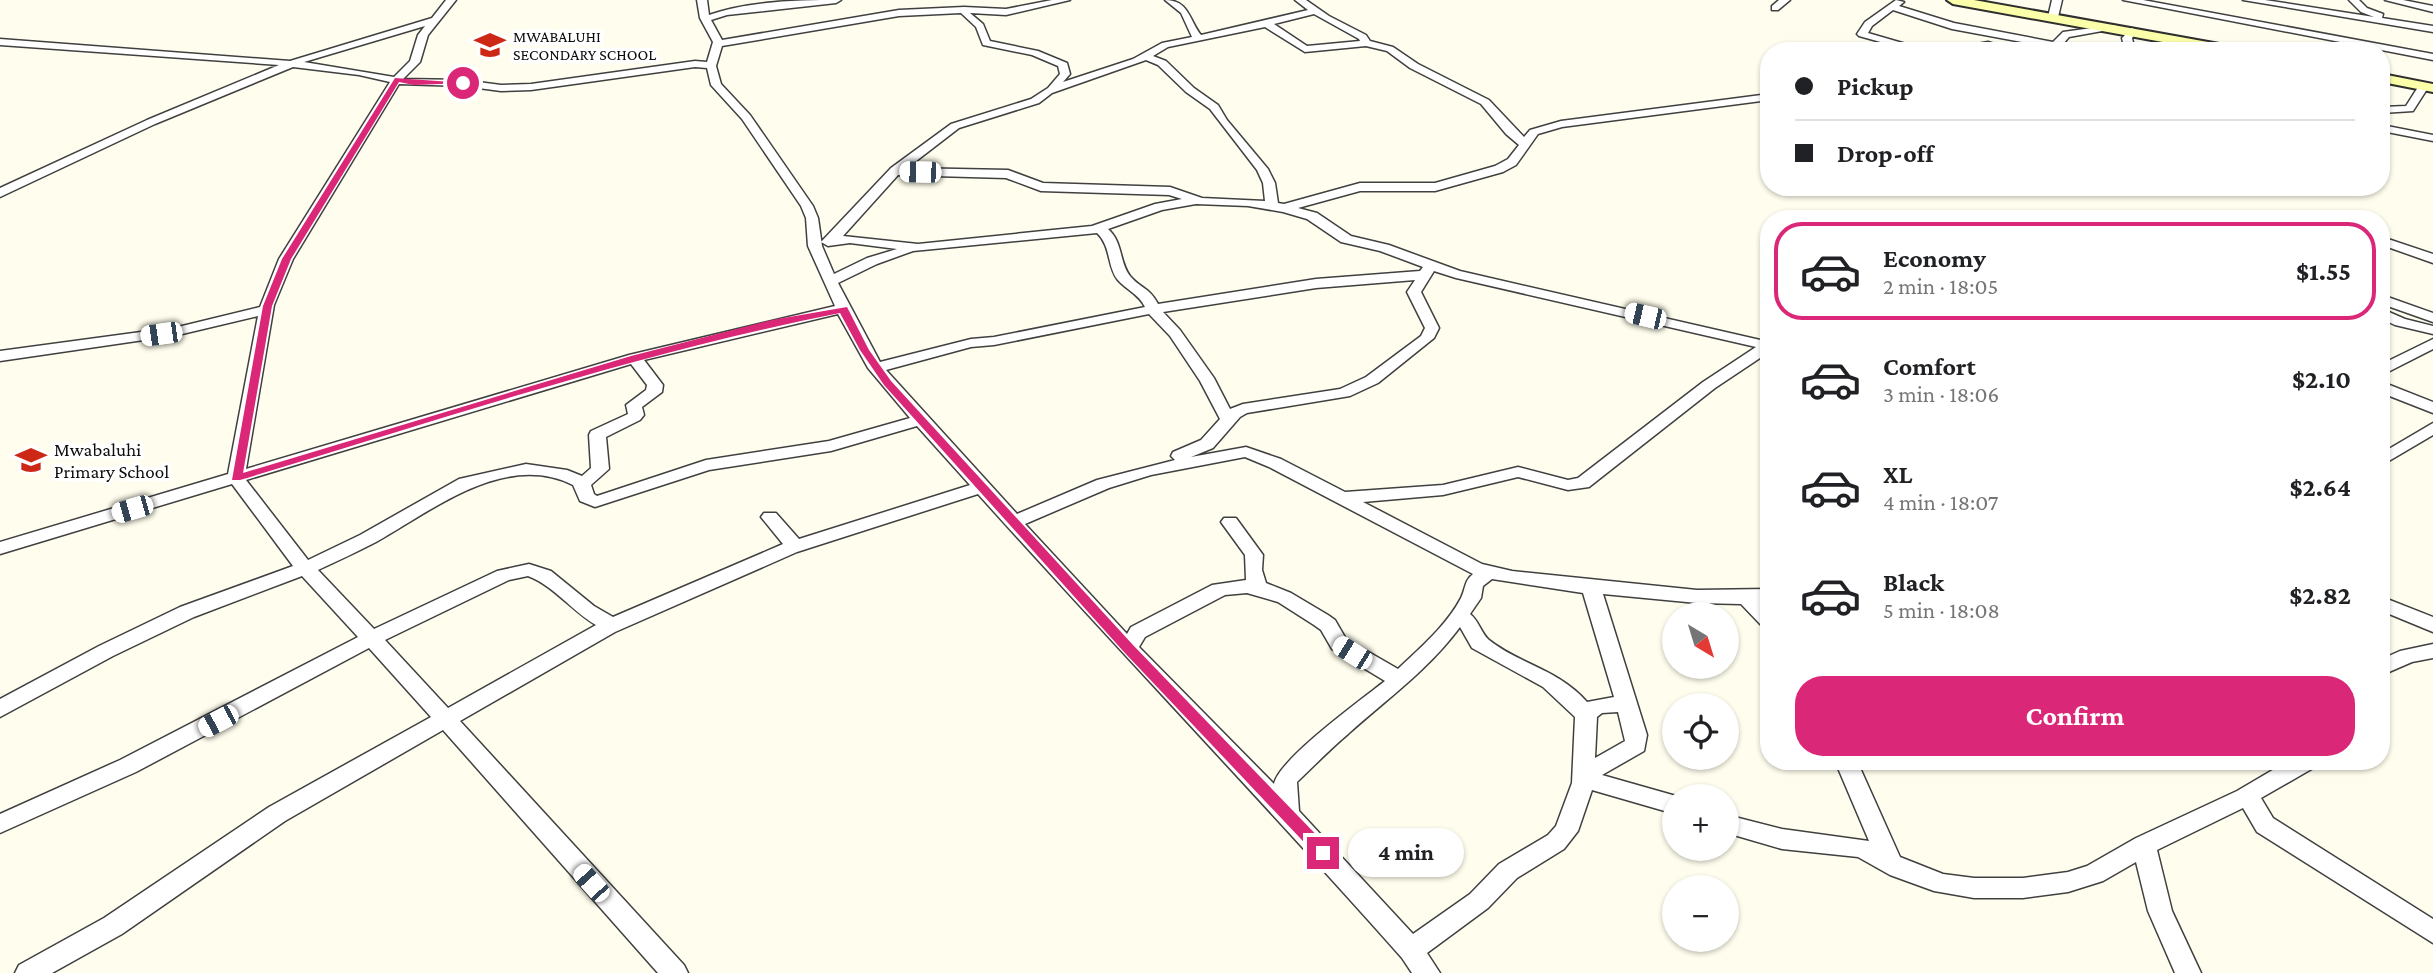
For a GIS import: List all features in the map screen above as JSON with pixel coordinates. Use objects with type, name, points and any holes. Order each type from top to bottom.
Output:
[{"type":"street","points":[[451,0],[421,40],[415,62],[397,79],[286,259],[274,284],[236,478],[306,568],[675,973]]},
{"type":"street","points":[[702,0],[706,19],[718,44],[711,66],[716,85],[746,117],[807,206],[812,218],[816,246],[843,309],[876,369],[1128,648],[1288,814],[1411,950],[1427,973]]},
{"type":"street","points":[[706,19],[726,12],[836,0]]},
{"type":"street","points":[[718,44],[903,12],[1015,11],[1065,0]]},
{"type":"street","points":[[1170,0],[1185,12],[1199,39]]},
{"type":"street","points":[[1300,0],[1363,37],[1366,43]]},
{"type":"street","points":[[1775,8],[1785,0]]},
{"type":"street","points":[[1890,42],[1863,35],[1861,32],[1902,0]]},
{"type":"street","points":[[1953,0],[2189,42]]},
{"type":"street","points":[[2053,17],[2057,0]]},
{"type":"street","points":[[2128,0],[2351,42]]},
{"type":"street","points":[[2150,5],[2166,0]]},
{"type":"street","points":[[2248,0],[2406,27],[2432,34]]},
{"type":"street","points":[[2354,0],[2364,10],[2406,27]]},
{"type":"street","points":[[2390,0],[2433,9]]},
{"type":"street","points":[[796,5],[849,9],[869,17],[881,27]]},
{"type":"street","points":[[2265,27],[2280,5]]},
{"type":"street","points":[[1892,7],[1952,26],[2026,42]]},
{"type":"street","points":[[833,240],[867,199],[895,171],[955,126],[1035,102],[1051,90],[1065,74],[1063,65],[1035,52],[1004,50],[986,43],[980,26],[968,17],[964,10]]},
{"type":"street","points":[[1051,90],[1146,57],[1161,47],[1315,11]]},
{"type":"street","points":[[0,193],[150,122],[294,63],[326,51],[435,20]]},
{"type":"street","points":[[1267,24],[1305,48],[1366,43],[1390,49],[1414,66],[1485,102],[1510,132],[1524,143]]},
{"type":"street","points":[[2059,42],[2066,34],[2114,28]]},
{"type":"street","points":[[2128,42],[2127,38],[2132,31]]},
{"type":"street","points":[[2403,51],[2432,34]]},
{"type":"street","points":[[0,42],[294,63],[397,79],[514,88],[695,64],[711,66]]},
{"type":"street","points":[[2390,49],[2433,57]]},
{"type":"street","points":[[1146,57],[1161,62],[1190,90],[1214,107],[1222,121],[1262,169],[1278,207]]},
{"type":"street","points":[[2390,80],[2428,87],[2409,109],[2390,110]]},
{"type":"street","points":[[1278,207],[1360,187],[1416,188],[1443,185],[1506,166],[1534,132],[1561,124],[1760,98]]},
{"type":"street","points":[[2390,130],[2433,138]]},
{"type":"street","points":[[895,171],[1009,174],[1041,187],[1165,191],[1195,201]]},
{"type":"street","points":[[831,281],[872,261],[913,249],[1100,229],[1159,207],[1195,201],[1248,202],[1312,215],[1346,239],[1384,248],[1427,270]]},
{"type":"street","points":[[1100,229],[1111,239],[1123,277],[1146,294],[1153,308],[1175,333],[1208,381],[1229,419]]},
{"type":"street","points":[[816,246],[833,240],[850,239],[913,249]]},
{"type":"street","points":[[2390,244],[2433,259]]},
{"type":"street","points":[[1167,467],[1175,458],[1208,444],[1234,414],[1253,406],[1345,393],[1372,380],[1427,338],[1432,328],[1415,292],[1427,270]]},
{"type":"street","points":[[876,369],[971,342],[994,341],[1153,308],[1427,270],[1456,274],[1760,344]]},
{"type":"street","points":[[2390,302],[2433,318]]},
{"type":"street","points":[[0,548],[634,358],[778,322],[843,309]]},
{"type":"street","points":[[0,356],[178,331],[267,310]]},
{"type":"street","points":[[2390,317],[2400,323],[2433,330]]},
{"type":"street","points":[[2390,366],[2433,343]]},
{"type":"street","points":[[1342,498],[1443,490],[1518,472],[1568,485],[1583,483],[1709,385],[1760,352]]},
{"type":"street","points":[[582,484],[600,469],[597,435],[634,417],[635,405],[654,392],[655,385],[634,358]]},
{"type":"street","points":[[2390,390],[2433,408]]},
{"type":"street","points":[[0,709],[106,650],[187,612],[306,568],[367,539],[472,480],[526,469],[567,475],[582,484],[586,497],[595,502],[706,466],[831,446],[922,420]]},
{"type":"street","points":[[2390,455],[2433,428]]},
{"type":"street","points":[[1014,522],[1125,476],[1240,453],[1253,453],[1475,568],[1488,572],[1535,581],[1591,587],[1760,597]]},
{"type":"street","points":[[28,973],[113,926],[277,814],[612,625],[795,547],[980,487]]},
{"type":"street","points":[[769,517],[795,547]]},
{"type":"street","points":[[1230,522],[1254,555],[1252,570],[1257,586]]},
{"type":"street","points":[[0,824],[200,731],[370,639],[504,575],[529,570],[544,575],[580,605],[612,625]]},
{"type":"street","points":[[1288,814],[1284,789],[1286,778],[1341,727],[1399,680],[1436,643],[1471,597],[1478,578],[1488,572]]},
{"type":"street","points":[[1128,648],[1135,635],[1143,629],[1219,590],[1244,584],[1270,589],[1321,620],[1328,625],[1339,644],[1399,680]]},
{"type":"street","points":[[1584,781],[1600,764],[1633,749],[1636,745],[1636,735],[1591,587]]},
{"type":"street","points":[[1747,598],[1760,612]]},
{"type":"street","points":[[2390,606],[2433,625]]},
{"type":"street","points":[[1458,615],[1470,624],[1479,643],[1550,682],[1573,699],[1586,715]]},
{"type":"street","points":[[1109,626],[1143,629]]},
{"type":"street","points":[[2390,664],[2407,656],[2433,651]]},
{"type":"street","points":[[1411,950],[1471,908],[1507,871],[1556,842],[1566,831],[1584,781],[1586,715],[1598,704],[1627,705]]},
{"type":"street","points":[[1850,770],[1890,862]]},
{"type":"street","points":[[1739,827],[1782,838],[1863,848],[1917,876],[1943,884],[1974,888],[2023,888],[2068,882],[2094,874],[2144,845],[2248,796],[2292,770]]},
{"type":"street","points":[[1254,779],[1286,778]]},
{"type":"street","points":[[1584,781],[1662,802]]},
{"type":"street","points":[[2248,796],[2265,825],[2433,932]]},
{"type":"street","points":[[2144,845],[2160,911],[2188,973]]},
{"type":"place","name":"MWABALUHI SECONDARY SCHOOL","points":[[490,45]]},
{"type":"place","name":"Mwabaluhi Primary School","points":[[31,460]]},
{"type":"route","points":[[463,83],[414,83],[397,79],[286,259],[267,306],[236,478],[634,358],[772,323],[843,309],[864,350],[887,383],[1128,648],[1323,853]]}]
